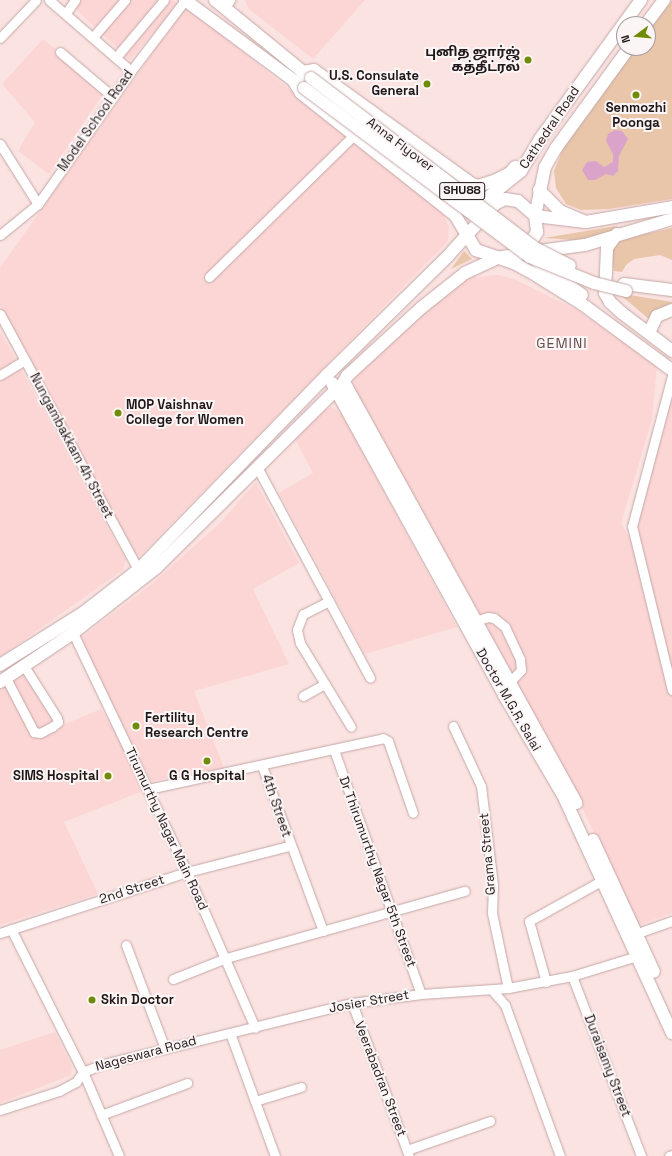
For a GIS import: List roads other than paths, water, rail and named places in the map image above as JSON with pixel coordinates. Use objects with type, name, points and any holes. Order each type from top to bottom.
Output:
[{"type":"main road","name":"SHU88","points":[[185,0],[293,80]]},
{"type":"main road","name":"Cathedral Road","points":[[457,219],[491,193],[507,184],[522,171],[540,139],[641,0]]},
{"type":"main road","points":[[652,16],[664,0]]},
{"type":"main road","name":"SHU88","points":[[223,2],[307,75]]},
{"type":"main road","name":"Cathedral Road","points":[[527,255],[537,232],[535,216],[545,167],[556,148],[623,56]]},
{"type":"main road","points":[[307,75],[314,70],[442,163],[478,186]]},
{"type":"main road","name":"Anna Flyover","points":[[307,75],[535,248],[594,276],[668,289]]},
{"type":"main road","name":"Anna Flyover","points":[[293,80],[527,255],[672,361]]},
{"type":"main road","points":[[293,80],[301,93],[355,134],[457,219],[476,250],[514,263],[582,304],[672,370]]},
{"type":"main road","points":[[457,246],[457,219],[478,186],[510,173],[540,139]]},
{"type":"main road","points":[[540,190],[560,211],[586,222]]},
{"type":"main road","points":[[0,665],[83,613],[140,574],[186,522],[327,376],[467,236],[495,204],[505,199],[518,201],[535,216],[586,222],[672,207]]},
{"type":"main road","points":[[3,680],[76,630],[200,524],[340,385],[352,371],[420,308],[465,273],[497,258],[527,255],[547,248],[585,245],[617,234],[672,219]]},
{"type":"main road","points":[[617,234],[607,248],[605,293],[614,306],[672,352]]},
{"type":"main road","name":"Anna Flyover","points":[[527,255],[594,283],[672,298]]},
{"type":"main road","points":[[649,333],[657,316],[672,310]]},
{"type":"main road","name":"Doctor M.G.R. Salai","points":[[327,376],[340,385],[569,789],[633,935],[672,1015]]},
{"type":"main road","name":"Doctor M.G.R. Salai","points":[[340,385],[504,695],[563,795],[603,880],[633,935],[637,956],[672,1033]]},
{"type":"main road","points":[[186,522],[200,524]]},
{"type":"main road","points":[[76,630],[83,613]]},
{"type":"street","points":[[0,38],[36,0]]},
{"type":"street","points":[[48,0],[66,13],[117,56],[131,71]]},
{"type":"street","points":[[66,13],[75,0]]},
{"type":"street","points":[[93,37],[125,0]]},
{"type":"street","points":[[117,56],[164,0]]},
{"type":"street","name":"Model School Road","points":[[0,236],[38,204],[131,71],[185,0]]},
{"type":"street","points":[[60,52],[113,97]]},
{"type":"street","points":[[209,277],[355,134]]},
{"type":"street","points":[[0,144],[38,204]]},
{"type":"street","name":"Nungambakkam 4h Street","points":[[0,314],[140,574]]},
{"type":"street","points":[[0,375],[25,360]]},
{"type":"street","points":[[672,376],[632,526],[668,658],[672,690]]},
{"type":"street","points":[[257,467],[370,678]]},
{"type":"street","points":[[329,601],[303,614],[297,630],[300,643],[351,727]]},
{"type":"street","points":[[475,621],[488,617],[494,618],[505,627],[520,658],[521,670],[509,683]]},
{"type":"street","name":"Tirumurthy Nagar Main Road","points":[[76,630],[226,958],[255,1028]]},
{"type":"street","points":[[3,680],[34,732],[40,733],[52,727],[58,722],[57,718],[24,666]]},
{"type":"street","points":[[303,696],[324,684]]},
{"type":"street","name":"Grama Street","points":[[452,726],[481,786],[493,885],[492,913],[508,988]]},
{"type":"street","points":[[148,789],[386,739],[413,812]]},
{"type":"street","name":"Dr Thirumurthy Nagar 5th Street","points":[[334,750],[421,994]]},
{"type":"street","name":"4th Street","points":[[262,766],[290,846],[323,931]]},
{"type":"street","name":"2nd Street","points":[[0,933],[187,872],[290,846]]},
{"type":"street","points":[[546,982],[529,922],[603,880]]},
{"type":"street","points":[[173,979],[226,958],[391,910],[465,891]]},
{"type":"street","points":[[633,935],[672,921]]},
{"type":"street","points":[[11,929],[83,1072],[119,1156]]},
{"type":"street","points":[[126,945],[165,1049]]},
{"type":"street","name":"Josier Street","points":[[230,1033],[255,1028],[352,1002],[421,994],[492,990],[546,982],[572,976],[637,956]]},
{"type":"street","name":"Duraisamy Street","points":[[572,976],[641,1156]]},
{"type":"street","points":[[492,990],[505,1005],[560,1156]]},
{"type":"street","name":"Veerabadran Street","points":[[352,1002],[408,1153]]},
{"type":"street","points":[[230,1033],[275,1156]]},
{"type":"street","name":"Nageswara Road","points":[[0,1110],[59,1091],[76,1082],[83,1072],[103,1064],[230,1033]]},
{"type":"street","points":[[101,1115],[187,1083]]},
{"type":"street","points":[[255,1102],[301,1087]]},
{"type":"street","points":[[408,1153],[490,1121]]},
{"type":"place","name":"புனித ஜார்ஜ் கத்தீட்ரல்","points":[[528,60]]},
{"type":"place","name":"U.S. Consulate General","points":[[427,84]]},
{"type":"place","name":"Senmozhi Poonga","points":[[636,95]]},
{"type":"place","name":"MOP Vaishnav College for Women","points":[[118,413]]},
{"type":"place","name":"Fertility Research Centre","points":[[136,726]]},
{"type":"place","name":"G G Hospital","points":[[207,761]]},
{"type":"place","name":"SIMS Hospital","points":[[108,776]]},
{"type":"place","name":"Skin Doctor","points":[[92,1000]]},
{"type":"district","name":"GEMINI","points":[[562,343]]}]
